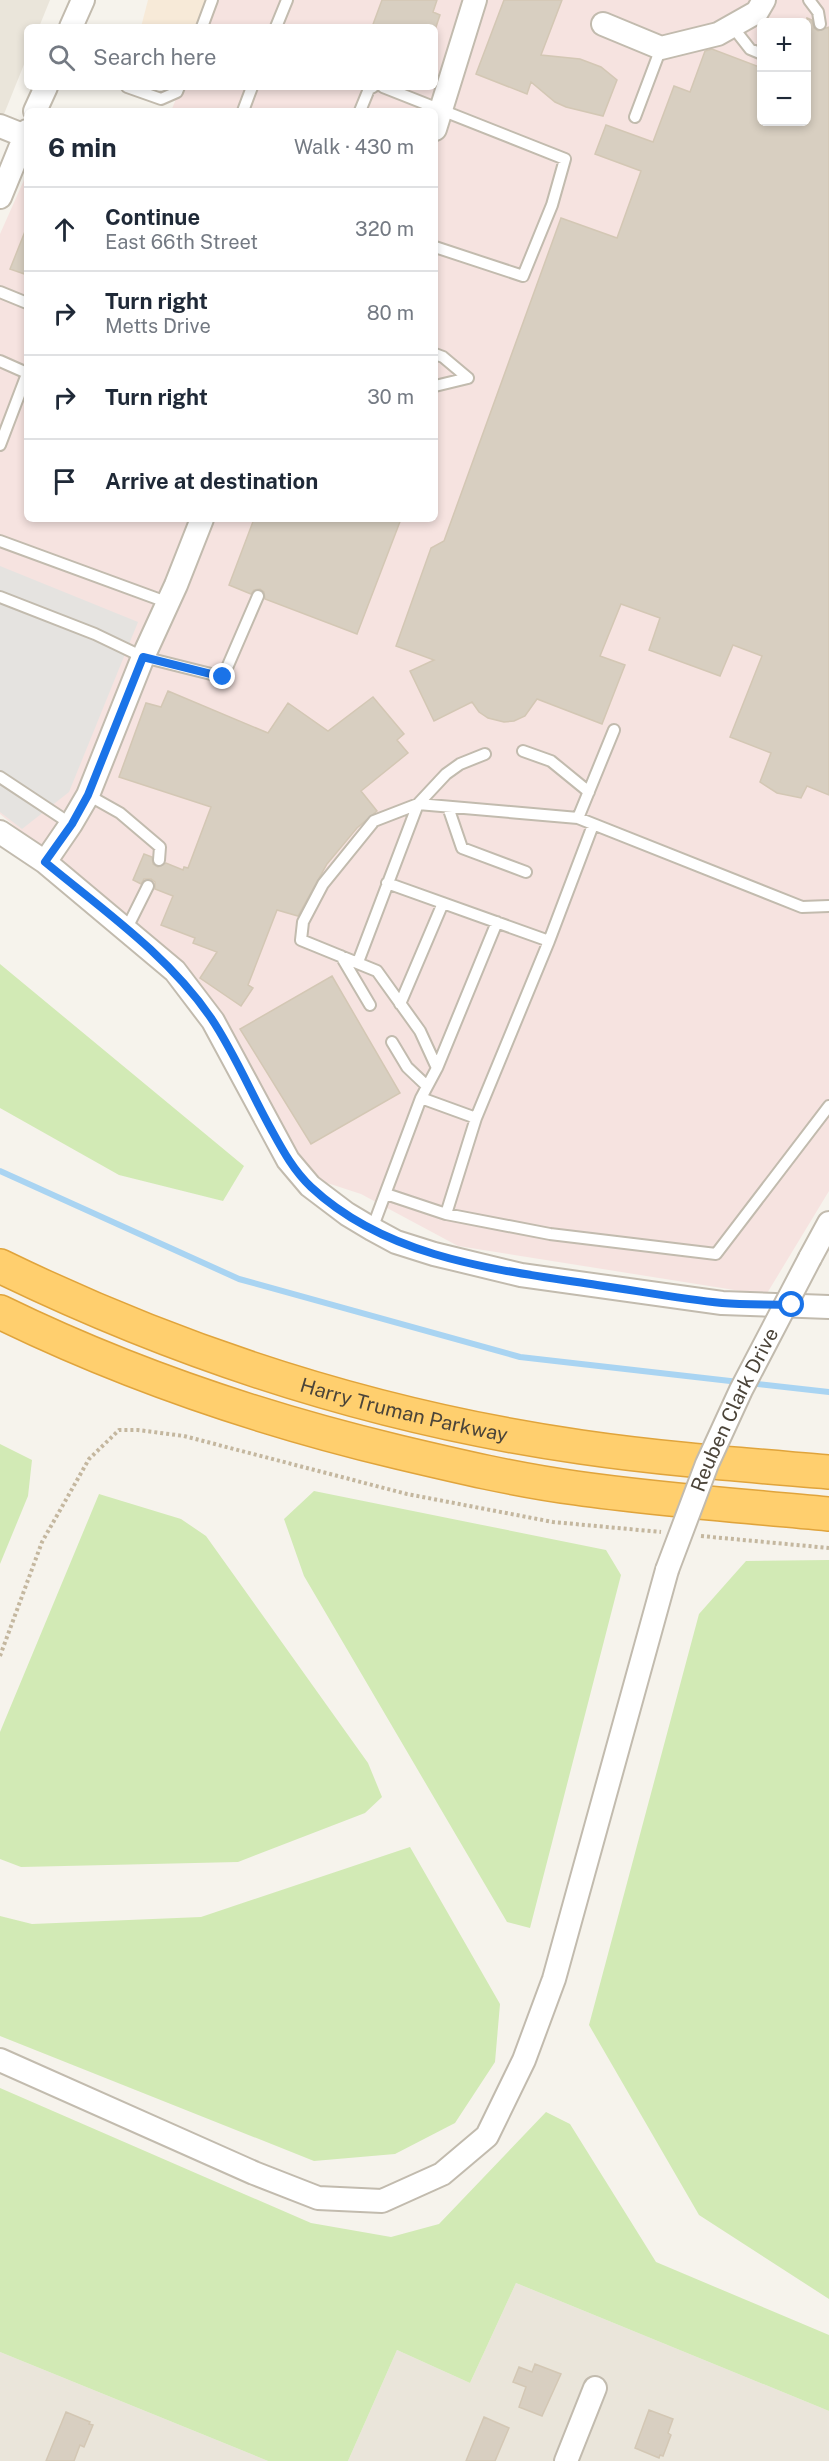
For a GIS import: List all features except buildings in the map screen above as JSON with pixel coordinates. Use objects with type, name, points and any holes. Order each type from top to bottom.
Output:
[{"type":"highway","name":"Harry Truman Parkway","points":[[0,1266],[170,1341],[300,1384],[365,1401],[506,1434],[581,1447],[829,1472]]},
{"type":"highway","points":[[10,1317],[156,1380],[222,1403],[289,1424],[412,1456],[498,1475],[574,1488],[829,1514]]},
{"type":"street","points":[[72,24],[83,0]]},
{"type":"street","points":[[438,120],[475,0]]},
{"type":"street","points":[[603,24],[661,48],[718,34],[757,12],[764,0]]},
{"type":"street","points":[[37,108],[45,90]]},
{"type":"street","points":[[0,126],[24,134]]},
{"type":"street","points":[[0,197],[24,140]]},
{"type":"street","points":[[45,862],[72,824],[88,795],[143,657],[169,603],[201,522]]},
{"type":"street","points":[[0,832],[45,862],[175,972],[213,1021],[288,1160],[310,1186],[347,1214],[372,1229],[396,1242],[434,1254],[521,1275],[722,1303],[829,1307]]},
{"type":"street","name":"Reuben Clark Drive","points":[[0,2060],[254,2173],[318,2198],[382,2201],[442,2174],[487,2136],[524,2060],[554,1979],[667,1570],[707,1464],[741,1390],[829,1223]]},
{"type":"street","points":[[566,2461],[595,2388]]},
{"type":"lane","points":[[203,24],[212,0]]},
{"type":"lane","points":[[277,24],[287,0]]},
{"type":"lane","points":[[808,0],[818,12],[820,24]]},
{"type":"lane","points":[[732,26],[750,49],[757,52]]},
{"type":"lane","points":[[635,117],[661,48]]},
{"type":"lane","points":[[136,90],[161,99],[178,90]]},
{"type":"lane","points":[[244,108],[251,90]]},
{"type":"lane","points":[[361,108],[369,90]]},
{"type":"lane","points":[[388,90],[418,108]]},
{"type":"lane","points":[[438,120],[565,159],[552,205],[524,276],[438,249]]},
{"type":"lane","points":[[0,292],[24,302]]},
{"type":"lane","points":[[438,355],[468,378],[438,385]]},
{"type":"lane","points":[[0,361],[24,373]]},
{"type":"lane","points":[[0,445],[24,382]]},
{"type":"lane","points":[[0,541],[169,603]]},
{"type":"lane","points":[[0,597],[95,634],[143,657],[223,677],[258,596]]},
{"type":"lane","points":[[578,818],[615,730]]},
{"type":"lane","points":[[523,752],[551,761],[589,792]]},
{"type":"lane","points":[[358,962],[418,804],[446,774],[460,764],[486,754]]},
{"type":"lane","points":[[0,777],[72,824]]},
{"type":"lane","points":[[88,795],[120,813],[160,847],[159,860]]},
{"type":"lane","points":[[436,1068],[420,1031],[377,971],[301,940],[303,922],[323,884],[374,821],[418,804],[578,818],[802,907],[829,906]]},
{"type":"lane","points":[[448,807],[462,848],[526,872]]},
{"type":"lane","points":[[446,1214],[476,1118],[549,941],[593,825]]},
{"type":"lane","points":[[387,882],[549,941]]},
{"type":"lane","points":[[126,930],[148,886]]},
{"type":"lane","points":[[400,1004],[443,903]]},
{"type":"lane","points":[[372,1229],[422,1098],[497,922]]},
{"type":"lane","points":[[341,956],[370,1005]]},
{"type":"lane","points":[[392,1042],[407,1067],[427,1086]]},
{"type":"lane","points":[[422,1098],[476,1118]]},
{"type":"lane","points":[[386,1194],[446,1214],[597,1242],[716,1254],[829,1106]]},
{"type":"path","points":[[0,1656],[42,1542],[89,1459],[119,1430],[184,1436],[407,1494],[553,1522],[671,1533]]},
{"type":"path","points":[[694,1535],[829,1548]]},
{"type":"shaded area","points":[[0,0],[50,0],[40,24],[24,24],[24,64],[0,124]]},
{"type":"shaded area","points":[[148,0],[463,0],[438,24],[142,24]]},
{"type":"shaded area","points":[[215,0],[829,0],[829,1191],[766,1295],[458,1246],[361,1194],[318,1180],[301,1165],[186,969],[0,814],[0,234],[24,180],[24,522],[438,522],[438,108],[172,108],[180,90],[438,90],[438,24],[206,24]]},
{"type":"shaded area","points":[[0,566],[138,622],[69,792],[22,829],[0,812]]},
{"type":"shaded area","points":[[516,2283],[829,2411],[829,2461],[348,2461],[397,2350],[470,2383]]},
{"type":"shaded area","points":[[0,2352],[268,2461],[0,2461]]},
{"type":"green space","points":[[0,964],[244,1166],[223,1201],[119,1175],[0,1108]]},
{"type":"green space","points":[[0,1444],[32,1460],[28,1496],[0,1564]]},
{"type":"green space","points":[[314,1491],[606,1550],[621,1575],[530,1928],[507,1922],[304,1576],[284,1519]]},
{"type":"green space","points":[[99,1494],[181,1519],[206,1536],[368,1763],[382,1797],[365,1813],[238,1862],[21,1867],[0,1859],[0,1732]]},
{"type":"green space","points":[[829,1560],[829,2299],[699,2215],[589,2025],[699,1614],[746,1561]]},
{"type":"green space","points":[[410,1847],[500,2004],[495,2062],[455,2123],[395,2154],[314,2161],[0,2036],[0,1916],[32,1924],[201,1917]]},
{"type":"green space","points":[[0,2088],[311,2223],[391,2237],[439,2224],[546,2112],[570,2124],[656,2262],[829,2335],[829,2411],[516,2283],[470,2383],[397,2350],[348,2461],[268,2461],[0,2352]]},
{"type":"waterway","points":[[0,1171],[239,1279],[520,1357],[739,1382]]},
{"type":"waterway","points":[[749,1383],[829,1392]]},
{"type":"route","points":[[223,677],[143,657],[88,795],[72,824],[45,862],[148,947],[175,972],[198,999],[213,1021],[288,1160],[310,1186],[347,1214],[372,1229],[396,1242],[434,1254],[521,1275],[722,1303],[792,1305]]}]
